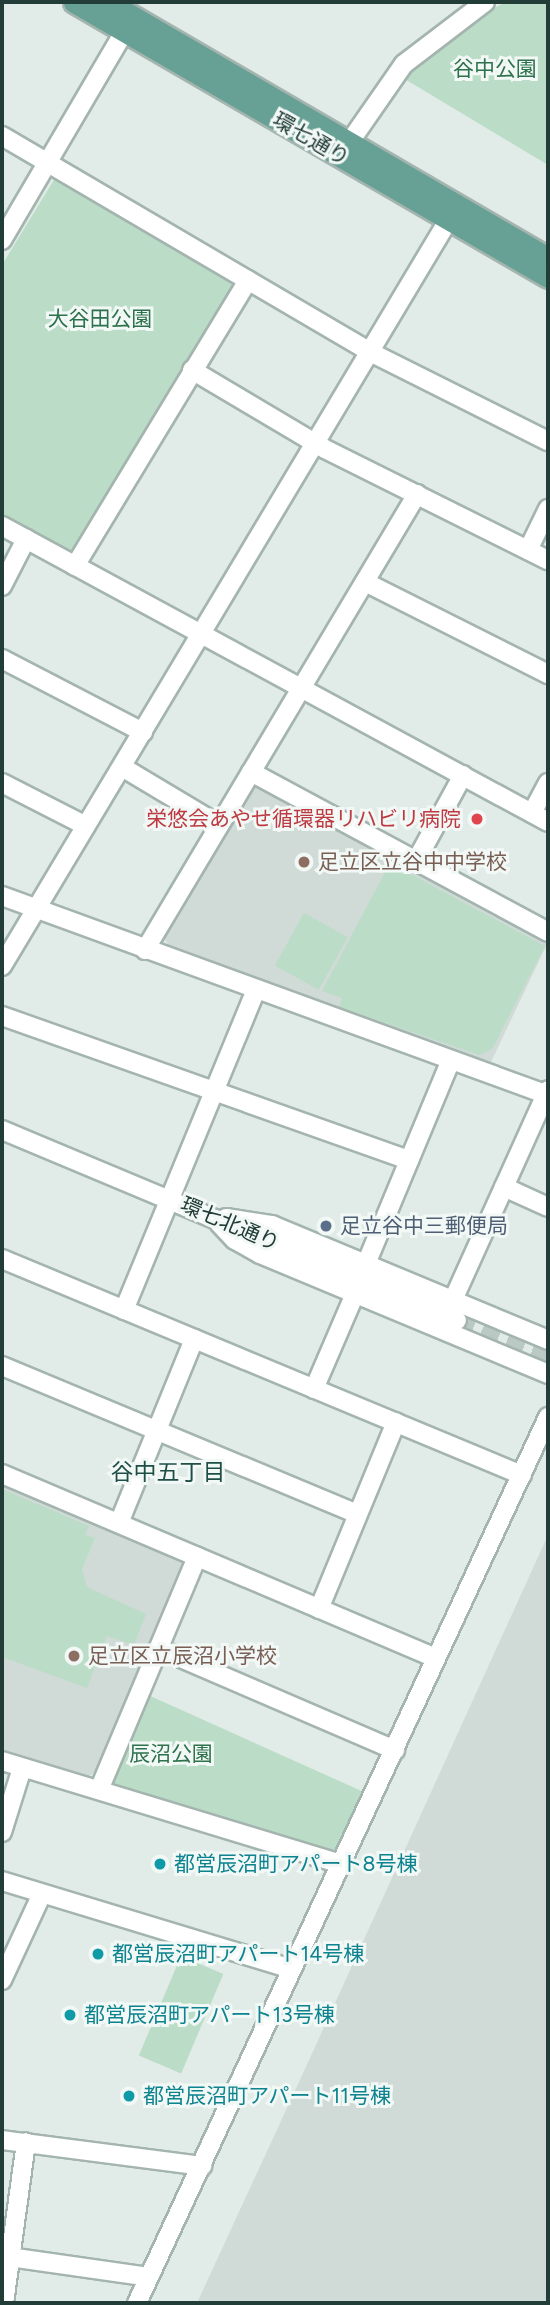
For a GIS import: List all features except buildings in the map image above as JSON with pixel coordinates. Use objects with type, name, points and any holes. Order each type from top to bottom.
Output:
[{"type":"main road","name":"環七通り","points":[[74,2],[133,17],[349,143],[548,277]]},
{"type":"main road","name":"環七通り","points":[[108,2],[453,212],[548,258]]},
{"type":"street","points":[[349,143],[404,64],[478,3]]},
{"type":"street","points":[[2,240],[133,17]]},
{"type":"street","points":[[2,136],[370,352],[548,441]]},
{"type":"street","points":[[2,966],[453,212]]},
{"type":"street","points":[[75,566],[248,280]]},
{"type":"street","points":[[192,370],[316,443],[548,560]]},
{"type":"street","points":[[145,950],[417,494]]},
{"type":"street","points":[[528,550],[548,509]]},
{"type":"street","points":[[2,526],[540,817],[548,783]]},
{"type":"street","points":[[2,586],[26,539]]},
{"type":"street","points":[[365,582],[548,674]]},
{"type":"street","points":[[2,659],[143,732]]},
{"type":"street","points":[[122,767],[219,825]]},
{"type":"street","points":[[251,772],[548,932]]},
{"type":"street","points":[[416,861],[463,775]]},
{"type":"street","points":[[2,783],[86,826]]},
{"type":"street","points":[[2,896],[145,950],[548,1093],[453,1300]]},
{"type":"street","points":[[124,1310],[167,1198],[215,1092],[256,990]]},
{"type":"street","points":[[2,1016],[409,1160]]},
{"type":"street","points":[[366,1264],[451,1060]]},
{"type":"street","name":"環七北通り","points":[[2,1130],[457,1320]]},
{"type":"street","points":[[504,1187],[548,1207]]},
{"type":"street","points":[[214,1218],[244,1218],[272,1225],[548,1340]]},
{"type":"street","points":[[214,1218],[235,1240],[260,1254],[548,1374]]},
{"type":"street","points":[[2,1259],[522,1475]]},
{"type":"street","points":[[314,1389],[355,1294]]},
{"type":"street","points":[[119,1523],[194,1339]]},
{"type":"street","points":[[2,1366],[358,1514]]},
{"type":"street","points":[[137,2303],[289,1968],[395,1750],[435,1658],[548,1418]]},
{"type":"street","points":[[318,1609],[396,1422]]},
{"type":"street","points":[[2,1474],[435,1658]]},
{"type":"street","points":[[99,1790],[197,1557]]},
{"type":"street","points":[[160,1649],[395,1750]]},
{"type":"street","points":[[2,1762],[341,1864]]},
{"type":"street","points":[[2,1832],[22,1768]]},
{"type":"street","points":[[2,1881],[289,1968]]},
{"type":"street","points":[[2,1980],[42,1894]]},
{"type":"street","points":[[2,2140],[198,2165]]},
{"type":"street","points":[[4,2303],[6,2256],[26,2143]]},
{"type":"street","points":[[6,2256],[149,2277]]},
{"type":"shaded area","name":"足立区立谷中中学校","points":[[258,785],[548,942],[490,1064],[170,949],[164,937],[251,786]]},
{"type":"shaded area","name":"足立区立辰沼小学校","points":[[2,1484],[185,1563],[96,1771],[89,1776],[2,1749]]},
{"type":"shaded area","points":[[548,1535],[548,2303],[197,2303],[310,2058]]},
{"type":"green space","name":"谷中公園","points":[[506,2],[548,2],[548,165],[403,78],[418,59],[476,17]]},
{"type":"green space","name":"大谷田公園","points":[[55,178],[234,284],[75,554],[2,517],[2,265]]},
{"type":"green space","points":[[390,863],[545,946],[492,1049],[479,1055],[339,1007],[342,998],[322,991]]},
{"type":"green space","points":[[304,913],[348,937],[319,990],[275,965]]},
{"type":"green space","points":[[2,1489],[89,1526],[85,1535],[95,1538],[82,1569],[87,1587],[146,1614],[134,1645],[107,1636],[87,1688],[2,1657]]},
{"type":"green space","name":"辰沼公園","points":[[148,1695],[366,1793],[338,1854],[112,1783]]},
{"type":"green space","points":[[181,1956],[223,1974],[181,2073],[139,2055]]},
{"type":"tunnel","points":[[457,1320],[548,1357]]},
{"type":"place","name":"栄悠会あやせ循環器リハビリ病院","points":[[477,819]]},
{"type":"place","name":"足立区立谷中中学校","points":[[304,862]]},
{"type":"place","name":"足立谷中三郵便局","points":[[326,1226]]},
{"type":"place","name":"足立区立辰沼小学校","points":[[74,1656]]},
{"type":"place","name":"都営辰沼町アパート8号棟","points":[[160,1864]]},
{"type":"place","name":"都営辰沼町アパート14号棟","points":[[98,1954]]},
{"type":"place","name":"都営辰沼町アパート13号棟","points":[[70,2015]]},
{"type":"place","name":"都営辰沼町アパート11号棟","points":[[129,2096]]},
{"type":"district","name":"谷中五丁目","points":[[168,1472]]}]
